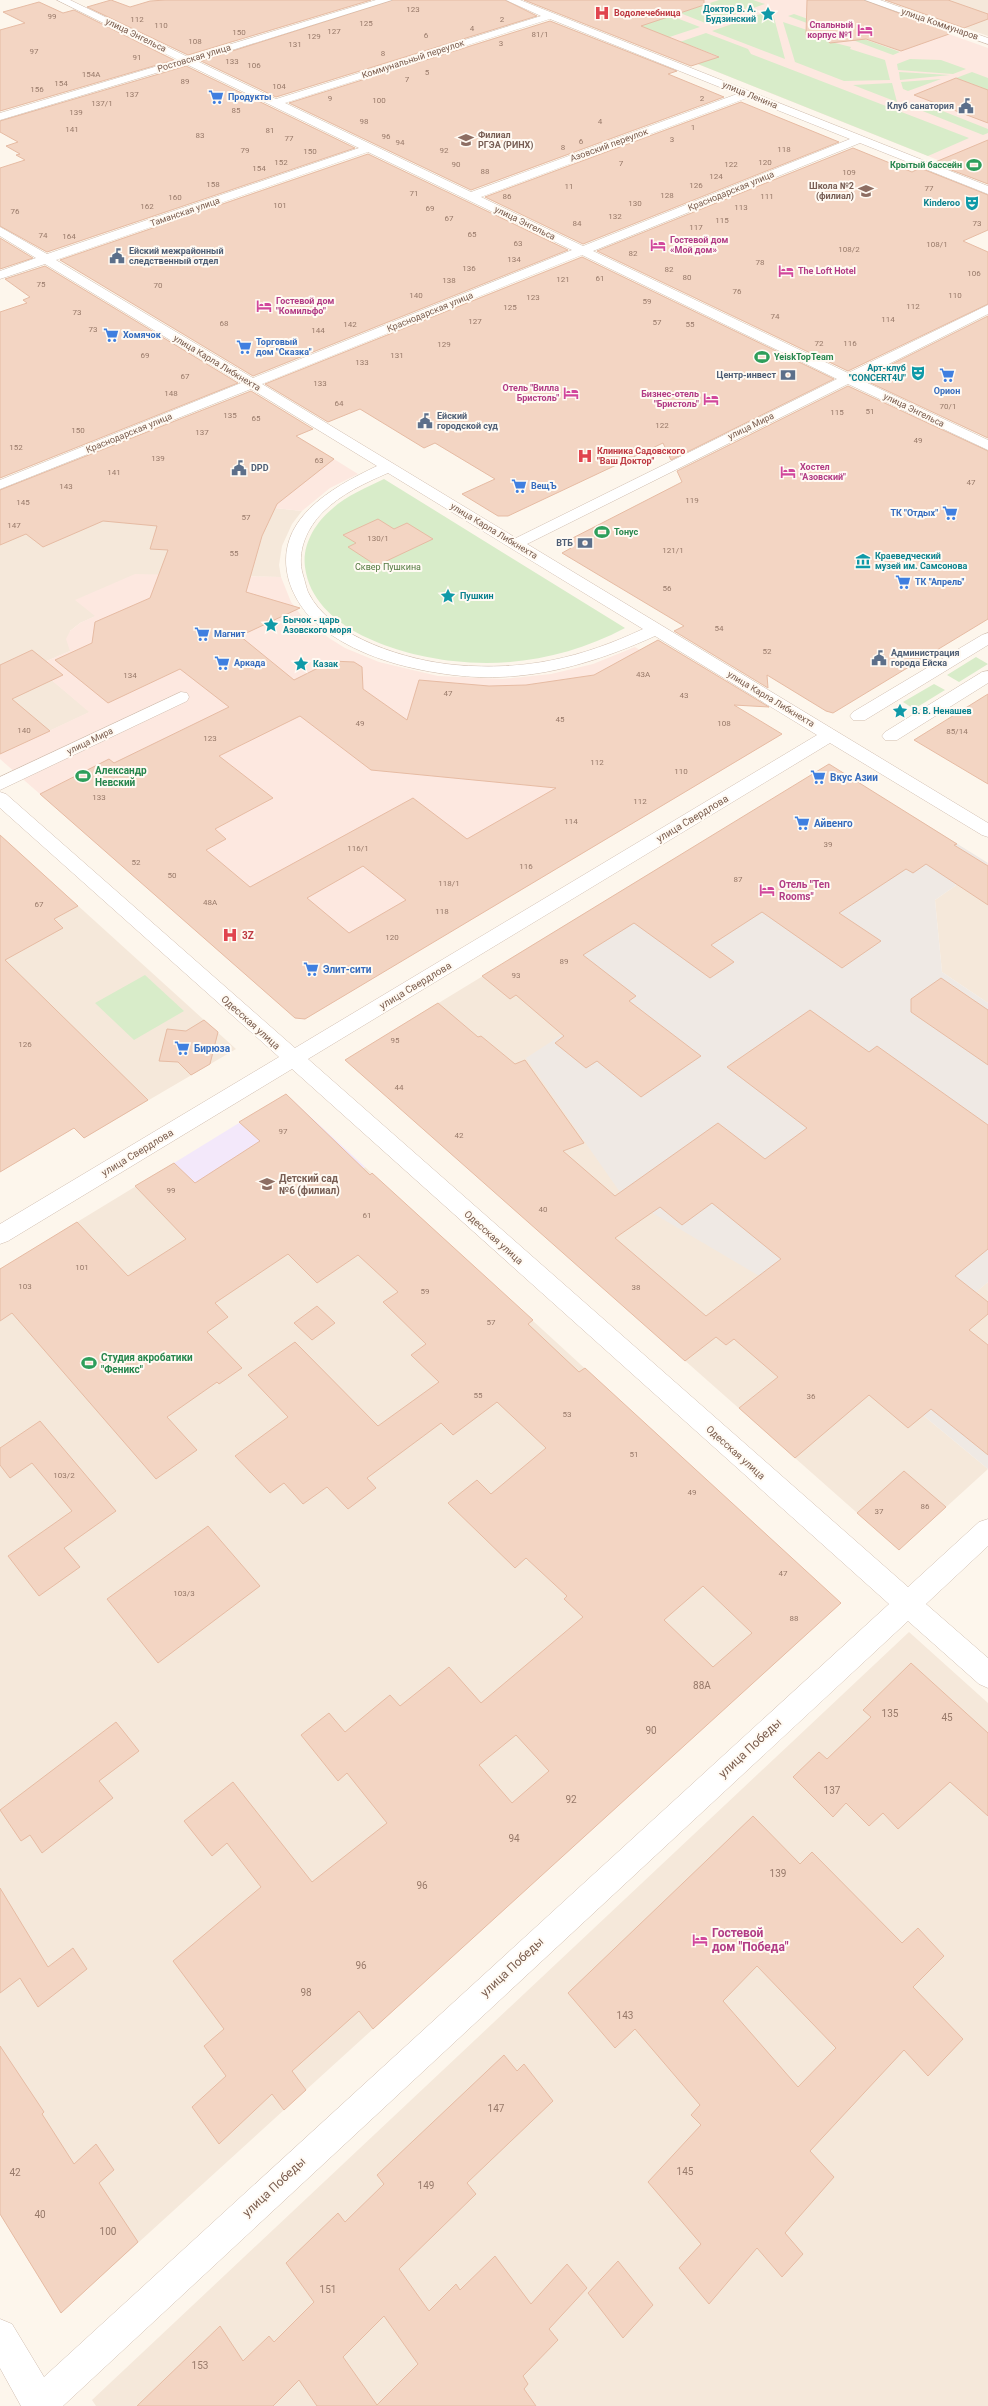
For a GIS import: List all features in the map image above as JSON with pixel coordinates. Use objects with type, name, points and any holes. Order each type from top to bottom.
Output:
[{"type":"street","name":"улица Энгельса","points":[[62,0],[988,446]]},
{"type":"street","name":"Ростовская улица","points":[[0,117],[388,0]]},
{"type":"street","name":"улица Ленина","points":[[511,0],[988,190]]},
{"type":"street","name":"улица Коммунаров","points":[[870,0],[988,41]]},
{"type":"street","name":"Коммунальный переулок","points":[[275,103],[550,16]]},
{"type":"street","name":"Азовский переулок","points":[[470,197],[747,94]]},
{"type":"street","name":"Краснодарская улица","points":[[0,485],[860,139]]},
{"type":"street","name":"Таманская улица","points":[[0,275],[369,148]]},
{"type":"street","name":"улица Карла Либкнехта","points":[[0,230],[988,831]]},
{"type":"street","name":"улица Мира","points":[[515,544],[988,309]]},
{"type":"street","points":[[388,467],[342,489],[324,502],[304,525],[294,549],[294,572],[300,592],[320,618],[348,638],[382,654],[422,665],[459,671],[501,672],[544,669],[577,662],[618,648],[656,629]]},
{"type":"street","points":[[859,716],[988,638]]},
{"type":"street","points":[[891,736],[988,676]]},
{"type":"street","name":"улица Мира","points":[[0,784],[181,698]]},
{"type":"street","name":"улица Свердлова","points":[[0,1235],[830,735]]},
{"type":"street","name":"Одесская улица","points":[[0,798],[988,1675]]},
{"type":"street","name":"улица Победы","points":[[40,2405],[988,1530]]},
{"type":"street","points":[[0,2336],[40,2405]]},
{"type":"shaded area","points":[[537,0],[853,0],[988,48],[988,180]]},
{"type":"shaded area","points":[[886,0],[988,0],[988,36]]},
{"type":"shaded area","points":[[292,433],[358,474],[330,488],[302,511],[230,503]]},
{"type":"shaded area","points":[[0,501],[230,503],[302,511],[292,524],[282,546],[279,565],[281,577],[223,576],[76,600],[96,616],[80,623],[70,631],[70,651],[35,666],[90,712],[0,754]]},
{"type":"shaded area","points":[[135,574],[281,577],[291,602],[301,615],[329,638],[345,648],[379,662],[438,676],[503,679],[551,674],[593,664],[635,647],[774,734],[774,739],[305,1019],[295,1018],[0,759],[0,754],[89,712],[35,666],[70,651],[66,639],[70,631],[80,623],[95,616],[75,600]]},
{"type":"shaded area","points":[[911,815],[988,863],[935,900],[942,972],[988,1003],[988,1282],[933,1329],[988,1373],[988,1469],[883,1382],[888,1352],[622,1195],[526,1058],[600,1010],[524,951],[680,855],[762,912]]},
{"type":"shaded area","points":[[0,835],[236,1049],[84,1138],[74,1128],[0,1172]]},
{"type":"shaded area","points":[[988,863],[988,1003],[942,972],[935,900]]},
{"type":"shaded area","points":[[524,951],[888,1352],[883,1382],[988,1469],[899,1550],[345,1060]]},
{"type":"shaded area","name":"Детский сад №6 (филиал)","points":[[286,1094],[365,1167],[252,1240],[174,1163]]},
{"type":"shaded area","points":[[174,1163],[252,1240],[365,1167],[841,1603],[61,2313],[0,2214],[0,1269]]},
{"type":"shaded area","points":[[988,1282],[988,1373],[932,1329]]},
{"type":"shaded area","points":[[909,1632],[988,1703],[988,2406],[96,2406],[92,2400]]},
{"type":"green space","points":[[719,0],[753,0],[765,4],[708,24],[680,13]]},
{"type":"green space","points":[[648,7],[700,27],[648,44],[608,29]]},
{"type":"green space","points":[[772,10],[785,59],[712,31]]},
{"type":"green space","points":[[794,14],[900,52],[893,55],[788,16]]},
{"type":"green space","points":[[783,22],[807,30],[807,33],[829,39],[831,42],[851,47],[850,49],[885,60],[890,80],[844,81],[795,62]]},
{"type":"green space","points":[[706,33],[748,49],[751,54],[969,138],[928,156],[698,64],[718,56],[692,46],[670,53],[659,49]]},
{"type":"green space","points":[[910,59],[941,60],[966,69],[953,74],[898,70],[897,64]]},
{"type":"green space","points":[[899,72],[950,75],[900,80]]},
{"type":"green space","points":[[972,72],[988,78],[988,90],[956,78]]},
{"type":"green space","points":[[941,79],[908,91],[903,89],[901,82]]},
{"type":"green space","points":[[892,83],[897,102],[853,85]]},
{"type":"green space","points":[[930,106],[988,129],[988,133],[983,135],[920,110]]},
{"type":"green space","name":"Сквер Пушкина","points":[[384,479],[625,628],[584,646],[542,658],[498,663],[475,663],[432,658],[409,653],[362,635],[341,623],[324,607],[311,589],[305,567],[308,543],[320,521],[338,504],[357,492]]},
{"type":"green space","points":[[976,657],[988,664],[959,682],[947,675]]},
{"type":"green space","points":[[934,684],[945,690],[914,709],[903,702]]},
{"type":"green space","points":[[145,975],[184,1011],[134,1040],[95,1003]]},
{"type":"building","points":[[111,0],[130,7],[150,1],[166,0],[371,0],[188,55],[87,7]]},
{"type":"building","points":[[393,0],[505,0],[537,16],[276,97],[201,61]]},
{"type":"building","points":[[524,0],[704,0],[704,5],[641,26],[719,57],[691,66]]},
{"type":"building","points":[[807,0],[864,0],[952,33],[901,51],[866,39],[830,43],[821,35],[806,35]]},
{"type":"building","points":[[885,0],[948,0],[988,14],[988,19],[964,28]]},
{"type":"building","points":[[39,2],[63,13],[74,10],[174,60],[0,111],[0,30],[25,23],[3,12]]},
{"type":"building","points":[[550,21],[677,71],[668,74],[724,97],[471,190],[289,103]]},
{"type":"building","points":[[186,66],[355,148],[47,252],[0,226],[0,168],[25,160],[16,155],[20,154],[6,146],[18,142],[0,132],[0,121]]},
{"type":"building","name":"Клуб санатория","points":[[956,78],[988,90],[988,123],[914,95]]},
{"type":"building","points":[[741,102],[839,142],[583,244],[485,197]]},
{"type":"building","points":[[988,140],[988,184],[933,163]]},
{"type":"building","points":[[853,148],[912,172],[920,168],[988,195],[988,230],[963,241],[988,252],[988,304],[848,371],[597,251]]},
{"type":"building","points":[[368,154],[568,250],[253,376],[60,260]]},
{"type":"building","points":[[0,238],[33,258],[0,269]]},
{"type":"building","points":[[582,257],[834,379],[671,460],[663,443],[508,516],[498,516],[462,494],[495,479],[435,443],[424,448],[360,409],[328,422],[265,384]]},
{"type":"building","points":[[45,266],[238,383],[0,478],[0,312],[27,303],[23,300],[30,297],[5,279]]},
{"type":"building","points":[[988,316],[988,438],[862,379]]},
{"type":"building","points":[[848,386],[988,451],[988,619],[833,713],[826,711],[767,675],[768,688],[674,631],[684,626],[562,553],[571,548],[563,543],[682,482],[677,471]]},
{"type":"building","points":[[251,391],[313,429],[296,436],[334,459],[277,504],[262,536],[246,592],[300,608],[240,636],[294,680],[332,661],[354,662],[362,667],[363,689],[407,720],[419,680],[489,686],[526,685],[594,675],[658,640],[769,707],[734,705],[782,734],[305,1019],[295,1018],[40,794],[109,759],[114,763],[229,707],[180,669],[108,703],[55,660],[92,643],[95,622],[150,598],[168,550],[150,549],[157,526],[103,521],[43,547],[26,534],[0,545],[0,490]],"holes":[[[300,716],[371,770],[556,788],[467,839],[413,798],[250,887],[206,850],[226,839],[215,829],[273,798],[219,756]],[[363,866],[406,900],[349,933],[307,898]]]},
{"type":"building","points":[[378,519],[394,529],[407,523],[433,539],[380,564],[374,564],[348,547],[356,543],[343,535]]},
{"type":"building","points":[[32,650],[63,675],[12,699],[50,731],[0,754],[0,665]]},
{"type":"building","points":[[988,694],[988,784],[914,740]]},
{"type":"building","points":[[829,764],[957,844],[954,845],[988,866],[988,905],[926,864],[913,873],[906,869],[839,913],[881,941],[842,968],[762,912],[711,945],[734,962],[710,978],[634,923],[583,955],[636,996],[629,1001],[701,1056],[641,1097],[597,1061],[586,1068],[555,1043],[564,1036],[516,995],[510,999],[482,976]]},
{"type":"building","points":[[0,835],[78,906],[54,919],[63,928],[5,960],[148,1100],[84,1138],[74,1128],[0,1172]]},
{"type":"building","points":[[941,978],[988,1010],[988,1065],[911,1012],[911,999]]},
{"type":"building","points":[[438,1003],[478,1037],[481,1036],[515,1064],[525,1060],[584,1143],[563,1151],[615,1196],[718,1123],[765,1159],[807,1128],[727,1067],[810,1010],[869,1052],[877,1046],[988,1125],[988,1249],[955,1276],[988,1302],[988,1314],[969,1330],[988,1345],[988,1455],[931,1409],[908,1428],[869,1395],[795,1458],[739,1408],[778,1377],[734,1339],[726,1345],[716,1337],[685,1361],[345,1060]],"holes":[[[712,1203],[781,1259],[706,1316],[615,1238],[660,1207],[682,1225]]]},
{"type":"building","name":"Бирюза","points":[[204,1020],[218,1032],[210,1064],[191,1075],[178,1062],[159,1061],[167,1029],[186,1031]]},
{"type":"building","points":[[286,1094],[370,1175],[372,1173],[533,1320],[528,1324],[579,1372],[585,1368],[841,1603],[373,2029],[359,2011],[292,2071],[306,2090],[284,2110],[272,2094],[219,2144],[192,2107],[226,2076],[204,2046],[224,2029],[173,1961],[261,1887],[227,1843],[212,1856],[184,1821],[233,1782],[312,1882],[387,1823],[347,1773],[338,1781],[301,1735],[329,1713],[345,1732],[390,1695],[400,1706],[449,1667],[481,1703],[583,1617],[564,1599],[567,1596],[526,1558],[515,1568],[448,1503],[477,1480],[491,1494],[546,1448],[497,1402],[453,1435],[441,1423],[367,1478],[376,1488],[348,1509],[327,1487],[303,1504],[284,1483],[270,1493],[235,1456],[288,1417],[248,1375],[295,1342],[378,1426],[439,1382],[411,1355],[426,1344],[383,1302],[398,1292],[358,1255],[317,1283],[288,1254],[215,1303],[228,1317],[207,1332],[242,1368],[219,1384],[217,1382],[167,1417],[197,1450],[156,1479],[12,1313],[0,1321],[0,1269],[77,1222],[128,1276],[186,1239],[135,1186],[174,1163],[195,1183],[260,1141],[239,1122]],"holes":[[[703,1586],[752,1633],[713,1667],[664,1620]],[[516,1735],[549,1771],[512,1803],[479,1765]]]},
{"type":"building","points":[[317,1306],[335,1323],[312,1340],[294,1323]]},
{"type":"building","points":[[40,1421],[116,1511],[64,1548],[80,1567],[39,1596],[8,1556],[72,1511],[32,1463],[10,1478],[0,1465],[0,1448]]},
{"type":"building","points":[[904,1471],[946,1507],[899,1550],[857,1513]]},
{"type":"building","points":[[208,1526],[260,1586],[158,1663],[107,1599]]},
{"type":"building","points":[[911,1663],[988,1733],[988,1816],[950,1782],[898,1829],[883,1813],[869,1826],[846,1803],[833,1817],[793,1777],[819,1752],[827,1759],[871,1717],[863,1710]]},
{"type":"building","points":[[116,1722],[139,1751],[99,1781],[113,1798],[42,1853],[30,1835],[21,1841],[0,1810]]},
{"type":"building","points":[[753,1816],[800,1864],[812,1852],[902,1943],[918,1928],[944,1956],[913,1987],[963,2039],[928,2076],[904,2050],[810,2151],[834,2177],[785,2233],[803,2254],[782,2277],[757,2248],[709,2304],[679,2268],[701,2244],[648,2182],[701,2125],[691,2115],[700,2105],[635,2029],[615,2048],[568,1993]],"holes":[[[757,1966],[836,2048],[798,2087],[723,2001]]]},
{"type":"building","points":[[0,1888],[48,1967],[73,1948],[87,1969],[38,2007],[20,1978],[0,1993]]},
{"type":"building","points":[[0,2046],[44,2112],[42,2114],[74,2164],[96,2144],[114,2170],[99,2183],[138,2242],[61,2313],[0,2214]]},
{"type":"building","points":[[504,2055],[517,2071],[524,2064],[553,2101],[467,2183],[476,2194],[399,2269],[429,2311],[456,2284],[460,2290],[495,2256],[531,2304],[567,2264],[587,2288],[549,2329],[558,2340],[523,2376],[528,2384],[524,2389],[536,2406],[317,2406],[299,2380],[273,2406],[137,2406],[220,2326],[243,2361],[269,2336],[274,2342],[314,2302],[286,2263],[338,2213],[345,2222],[384,2184],[377,2175]],"holes":[[[384,2316],[418,2364],[377,2405],[343,2357]]]},
{"type":"building","points":[[618,2261],[653,2305],[623,2338],[588,2293]]},
{"type":"place","name":"Водолечебница","points":[[602,13]]},
{"type":"place","name":"Доктор В. А. Будзинский","points":[[768,14]]},
{"type":"place","name":"Спальный корпус №1","points":[[865,30]]},
{"type":"place","name":"Продукты","points":[[216,97]]},
{"type":"place","name":"Клуб санатория","points":[[966,106]]},
{"type":"place","name":"Филиал РГЭА (РИНХ)","points":[[466,140]]},
{"type":"place","name":"Крытый бассейн","points":[[974,165]]},
{"type":"place","name":"Школа №2 (филиал)","points":[[866,191]]},
{"type":"place","name":"Kinderoo","points":[[972,203]]},
{"type":"place","name":"Гостевой дом «Мой дом»","points":[[658,245]]},
{"type":"place","name":"Ейский межрайонный следственный отдел","points":[[117,256]]},
{"type":"place","name":"The Loft Hotel","points":[[786,271]]},
{"type":"place","name":"Гостевой дом \"Комильфо\"","points":[[264,306]]},
{"type":"place","name":"Хомячок","points":[[111,335]]},
{"type":"place","name":"Торговый дом \"Сказка\"","points":[[244,347]]},
{"type":"place","name":"YeiskTopTeam","points":[[762,357]]},
{"type":"place","name":"Арт-клуб \"CONCERT4U\"","points":[[918,373]]},
{"type":"place","name":"Центр-инвест","points":[[788,375]]},
{"type":"place","name":"Орион","points":[[947,375]]},
{"type":"place","name":"Отель \"Вилла Бристоль\"","points":[[571,393]]},
{"type":"place","name":"Бизнес-отель \"Бристоль\"","points":[[711,399]]},
{"type":"place","name":"Ейский городской суд","points":[[425,421]]},
{"type":"place","name":"Клиника Садовского \"Ваш Доктор\"","points":[[585,456]]},
{"type":"place","name":"DPD","points":[[239,468]]},
{"type":"place","name":"Хостел \"Азовский\"","points":[[788,472]]},
{"type":"place","name":"ВещЪ","points":[[519,486]]},
{"type":"place","name":"ТК \"Отдых\"","points":[[950,513]]},
{"type":"place","name":"Тонус","points":[[602,532]]},
{"type":"place","name":"ВТБ","points":[[585,543]]},
{"type":"place","name":"Краеведческий музей им. Самсонова","points":[[863,561]]},
{"type":"place","name":"ТК \"Апрель\"","points":[[903,582]]},
{"type":"place","name":"Пушкин","points":[[448,596]]},
{"type":"place","name":"Бычок - царь Азовского моря","points":[[271,625]]},
{"type":"place","name":"Магнит","points":[[202,634]]},
{"type":"place","name":"Администрация города Ейска","points":[[879,658]]},
{"type":"place","name":"Аркада","points":[[222,663]]},
{"type":"place","name":"Казак","points":[[301,664]]},
{"type":"place","name":"В. В. Ненашев","points":[[900,711]]},
{"type":"place","name":"Александр Невский","points":[[83,776]]},
{"type":"place","name":"Вкус Азии","points":[[818,777]]},
{"type":"place","name":"Айвенго","points":[[802,823]]},
{"type":"place","name":"Отель \"Ten Rooms\"","points":[[767,890]]},
{"type":"place","name":"3Z","points":[[230,935]]},
{"type":"place","name":"Элит-сити","points":[[311,969]]},
{"type":"place","name":"Бирюза","points":[[182,1048]]},
{"type":"place","name":"Детский сад №6 (филиал)","points":[[267,1184]]},
{"type":"place","name":"Студия акробатики \"Феникс\"","points":[[89,1363]]},
{"type":"place","name":"Гостевой дом \"Победа\"","points":[[700,1940]]}]
